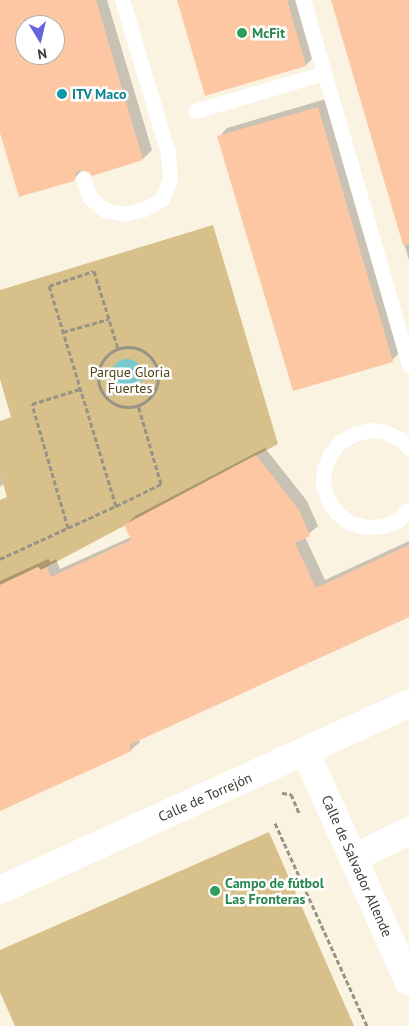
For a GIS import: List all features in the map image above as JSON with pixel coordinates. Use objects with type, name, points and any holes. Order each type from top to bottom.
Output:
[{"type":"street","name":"Calle de Torrejón","points":[[0,890],[409,704]]},
{"type":"street","name":"Calle de Salvador Allende","points":[[305,752],[409,982]]},
{"type":"street","points":[[354,858],[409,831]]},
{"type":"lane","points":[[83,179],[90,198],[105,210],[124,214],[144,209],[162,199],[170,179],[168,152],[122,0]]},
{"type":"lane","points":[[303,0],[409,364]]},
{"type":"lane","points":[[195,111],[324,73]]},
{"type":"lane","points":[[406,439],[386,432],[370,430],[354,434],[340,442],[330,454],[324,469],[323,485],[328,500],[337,513],[350,522],[366,527],[382,526],[397,521],[409,510]]},
{"type":"path","points":[[116,506],[49,286],[94,271],[118,348]]},
{"type":"path","points":[[63,332],[109,319]]},
{"type":"path","points":[[128,346],[143,351],[154,362],[158,371],[158,382],[154,392],[147,400],[138,405],[119,406],[111,402],[99,387],[99,368],[103,360],[118,348],[128,346]]},
{"type":"path","points":[[68,528],[32,404],[80,389]]},
{"type":"path","points":[[0,559],[161,484],[138,405]]},
{"type":"path","points":[[275,823],[367,1026]]},
{"type":"green space","name":"Parque Gloria Fuertes","points":[[213,225],[278,444],[41,570],[38,567],[0,585],[0,500],[7,497],[0,474],[0,421],[11,417],[0,379],[0,290]]},
{"type":"green space","name":"Campo de fútbol Las Fronteras","points":[[269,832],[354,1026],[15,1026],[0,992],[0,950]]},
{"type":"water","points":[[127,359],[133,360],[138,364],[142,369],[142,381],[138,386],[133,390],[127,391],[121,390],[116,386],[112,381],[111,375],[112,369],[116,364],[121,360]]},
{"type":"building","name":"ITV Maco","points":[[0,0],[96,0],[143,160],[92,176],[89,172],[80,170],[76,173],[74,181],[19,197],[0,133]]},
{"type":"building","name":"McFit","points":[[177,0],[287,0],[306,66],[205,96]]},
{"type":"building","points":[[331,0],[409,0],[409,244],[403,245]]},
{"type":"building","points":[[318,107],[393,362],[293,391],[217,136]]},
{"type":"building","points":[[256,455],[299,510],[310,536],[295,543],[316,588],[409,545],[409,617],[129,745],[132,751],[0,811],[0,585],[38,567],[41,570],[47,567],[51,577],[131,540],[124,525]]},
{"type":"place","name":"McFit","points":[[242,33]]},
{"type":"place","name":"ITV Maco","points":[[62,94]]},
{"type":"place","name":"Campo de fútbol Las Fronteras","points":[[215,891]]}]
